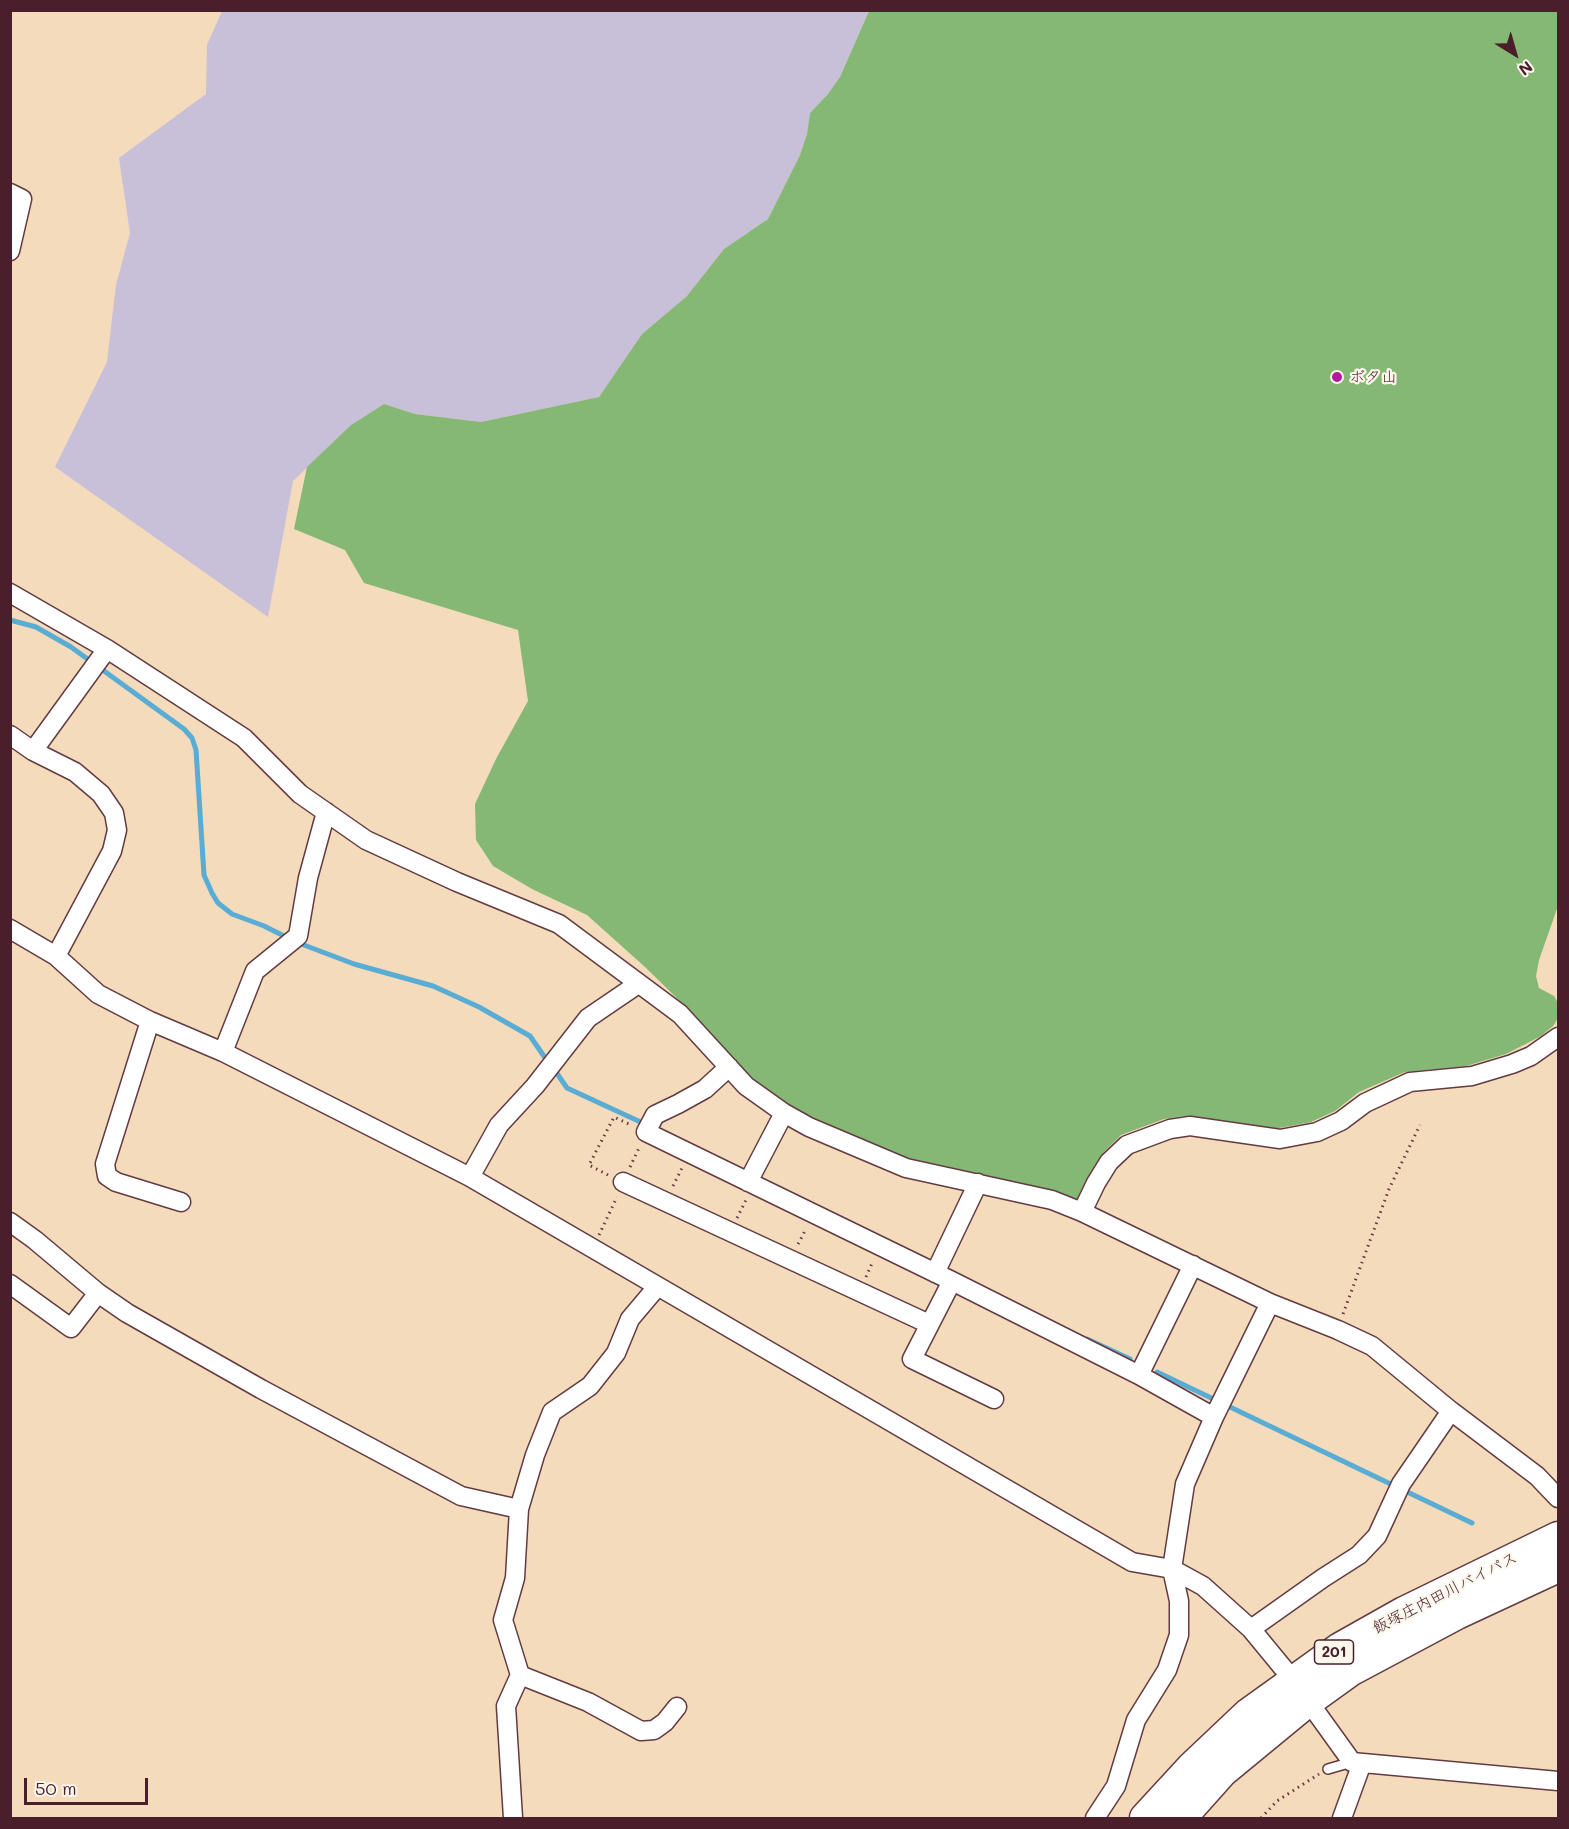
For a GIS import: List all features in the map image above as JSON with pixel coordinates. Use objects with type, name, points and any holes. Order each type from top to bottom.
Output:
[{"type":"highway","name":"飯塚庄内田川バイパス","points":[[1181,1818],[1340,1648],[1404,1612],[1558,1537]]},
{"type":"highway","name":"飯塚庄内田川バイパス","points":[[1145,1818],[1192,1767],[1248,1714],[1350,1671],[1396,1645],[1558,1567]]},
{"type":"street","points":[[10,193],[22,199],[10,250]]},
{"type":"street","points":[[10,593],[99,660],[244,738],[300,794],[366,840],[559,924],[680,1014],[746,1086],[784,1113],[809,1127],[906,1168],[1052,1200],[1082,1212],[1270,1303],[1372,1346],[1451,1411],[1537,1476],[1558,1498]]},
{"type":"street","points":[[33,751],[99,660]]},
{"type":"street","points":[[10,735],[33,751],[75,772],[101,794],[114,813],[117,830],[112,851],[56,956]]},
{"type":"street","points":[[223,1052],[255,971],[292,940],[326,812]]},
{"type":"street","points":[[10,929],[56,956],[98,994],[150,1021],[223,1052],[470,1177],[1132,1562],[1172,1569],[1203,1586],[1251,1629],[1357,1762],[1558,1780]]},
{"type":"street","points":[[470,1177],[499,1125],[588,1018],[638,984]]},
{"type":"street","points":[[150,1021],[105,1164],[107,1176],[116,1182],[182,1202]]},
{"type":"street","points":[[1082,1212],[1109,1162],[1127,1145],[1170,1129],[1190,1126],[1280,1139],[1317,1132],[1341,1121],[1365,1103],[1410,1082],[1472,1076],[1512,1064],[1531,1056],[1558,1037]]},
{"type":"street","points":[[729,1067],[705,1089],[655,1114],[649,1126],[689,1153],[752,1179],[814,1214],[942,1273],[1138,1375],[1218,1408]]},
{"type":"street","points":[[752,1179],[784,1113]]},
{"type":"street","points":[[623,1182],[929,1324]]},
{"type":"street","points":[[978,1183],[942,1273],[929,1324],[912,1359],[994,1399]]},
{"type":"street","points":[[10,1222],[98,1293],[127,1313],[261,1389],[461,1496],[519,1509]]},
{"type":"street","points":[[1138,1375],[1193,1265]]},
{"type":"street","points":[[10,1284],[71,1328],[98,1293]]},
{"type":"street","points":[[513,1818],[506,1706],[520,1675],[504,1620],[515,1578],[519,1509],[552,1412],[590,1386],[616,1353],[630,1319],[657,1287]]},
{"type":"street","points":[[1095,1818],[1116,1786],[1136,1720],[1167,1670],[1179,1635],[1179,1601],[1172,1569],[1185,1484],[1218,1408],[1270,1303]]},
{"type":"street","points":[[1251,1629],[1359,1555],[1377,1536],[1398,1489],[1451,1411]]},
{"type":"street","points":[[520,1675],[588,1702],[641,1731],[654,1730],[665,1722],[677,1707]]},
{"type":"street","points":[[1342,1818],[1357,1762]]},
{"type":"lane","points":[[1328,1769],[1357,1762]]},
{"type":"path","points":[[592,1249],[649,1126],[614,1117],[589,1165],[623,1182]]},
{"type":"path","points":[[1338,1330],[1389,1189],[1420,1125]]},
{"type":"path","points":[[665,1202],[689,1153]]},
{"type":"path","points":[[730,1232],[752,1179]]},
{"type":"path","points":[[790,1260],[814,1214]]},
{"type":"path","points":[[859,1292],[880,1246]]},
{"type":"path","points":[[1261,1818],[1277,1801],[1328,1769]]},
{"type":"shaded area","points":[[222,11],[869,11],[840,77],[810,113],[807,134],[800,155],[768,219],[724,249],[687,296],[642,334],[599,397],[481,422],[415,414],[384,404],[351,425],[293,481],[268,617],[55,467],[107,362],[116,285],[130,233],[119,158],[206,94],[207,45]]},
{"type":"green space","points":[[869,11],[1558,11],[1558,906],[1539,960],[1536,976],[1539,988],[1554,996],[1558,1003],[1558,1018],[1553,1026],[1541,1036],[1506,1054],[1466,1066],[1405,1072],[1359,1092],[1335,1111],[1311,1122],[1274,1129],[1184,1116],[1164,1119],[1121,1135],[1104,1152],[1090,1176],[1080,1202],[1046,1190],[962,1170],[906,1161],[803,1117],[742,1072],[688,1009],[587,915],[532,889],[493,866],[476,840],[475,804],[496,759],[528,701],[518,630],[364,583],[345,550],[294,529],[307,467],[351,425],[384,404],[415,414],[481,422],[599,397],[642,334],[687,296],[724,249],[768,219],[800,155],[807,134],[810,113],[840,77]]},
{"type":"waterway","points":[[10,620],[36,627],[71,647],[184,729],[192,738],[196,750],[204,875],[212,893],[218,903],[232,914],[288,938]]},
{"type":"waterway","points":[[296,942],[354,964],[433,986],[479,1007],[530,1036],[548,1062]]},
{"type":"waterway","points":[[554,1069],[567,1088],[647,1125]]},
{"type":"waterway","points":[[1087,1339],[1130,1359]]},
{"type":"waterway","points":[[1157,1372],[1472,1523]]},
{"type":"place","name":"ボタ山","points":[[1337,377]]}]
